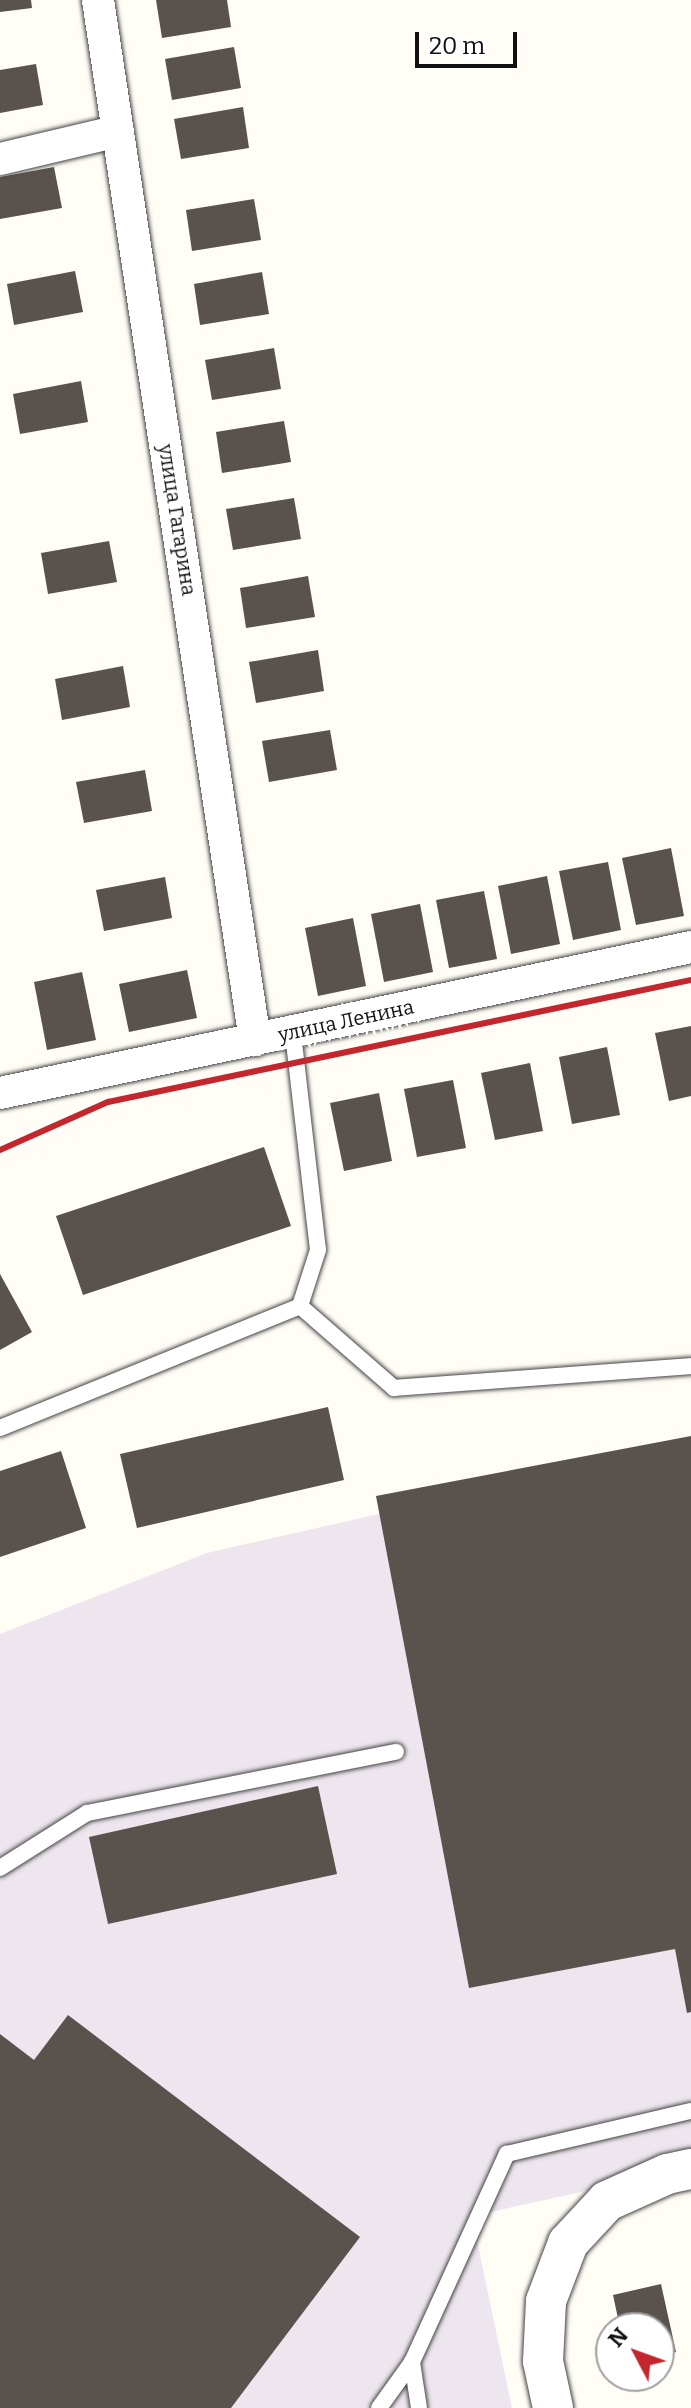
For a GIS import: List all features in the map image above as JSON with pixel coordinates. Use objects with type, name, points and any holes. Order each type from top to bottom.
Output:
[{"type":"street","name":"улица Гагарина","points":[[98,0],[255,1040]]},
{"type":"street","points":[[0,159],[118,131]]},
{"type":"street","name":"улица Ленина","points":[[0,1093],[691,947]]},
{"type":"street","points":[[553,2408],[543,2361],[546,2301],[568,2243],[607,2201],[667,2174],[691,2169]]},
{"type":"lane","points":[[293,1033],[318,1250],[300,1306]]},
{"type":"lane","points":[[300,1306],[394,1388],[691,1366]]},
{"type":"lane","points":[[0,1428],[300,1306]]},
{"type":"lane","points":[[0,1868],[87,1813],[396,1752]]},
{"type":"lane","points":[[379,2408],[412,2362],[507,2154],[691,2111]]},
{"type":"lane","points":[[412,2362],[419,2408]]},
{"type":"shaded area","points":[[691,1443],[691,2168],[472,2216],[512,2408],[0,2408],[0,1634],[207,1553]]},
{"type":"building","points":[[0,0],[31,0],[32,8],[0,12]]},
{"type":"building","points":[[156,0],[227,0],[231,27],[162,38]]},
{"type":"building","points":[[234,47],[241,88],[172,100],[165,59]]},
{"type":"building","points":[[36,64],[43,105],[0,113],[0,70]]},
{"type":"building","points":[[243,107],[249,148],[181,159],[174,119]]},
{"type":"building","points":[[54,167],[62,208],[0,219],[0,177]]},
{"type":"building","points":[[254,199],[261,240],[192,251],[186,210]]},
{"type":"building","points":[[75,271],[83,312],[14,325],[7,284]]},
{"type":"building","points":[[262,272],[269,314],[200,325],[194,284]]},
{"type":"building","points":[[274,348],[281,389],[212,400],[205,360]]},
{"type":"building","points":[[81,381],[88,422],[20,434],[13,394]]},
{"type":"building","points":[[284,421],[291,462],[222,473],[216,432]]},
{"type":"building","points":[[294,498],[301,539],[233,550],[226,509]]},
{"type":"building","points":[[109,541],[117,582],[48,594],[41,553]]},
{"type":"building","points":[[308,576],[315,617],[246,628],[240,588]]},
{"type":"building","points":[[318,650],[324,691],[256,703],[249,662]]},
{"type":"building","points":[[123,666],[130,707],[62,720],[55,679]]},
{"type":"building","points":[[330,730],[337,770],[269,782],[262,741]]},
{"type":"building","points":[[145,770],[152,811],[84,823],[76,782]]},
{"type":"building","points":[[671,848],[684,916],[636,925],[622,858]]},
{"type":"building","points":[[608,862],[621,930],[573,940],[559,871]]},
{"type":"building","points":[[547,876],[560,944],[511,954],[498,886]]},
{"type":"building","points":[[165,877],[172,918],[104,931],[96,890]]},
{"type":"building","points":[[484,891],[497,959],[449,968],[436,900]]},
{"type":"building","points":[[420,904],[433,972],[384,982],[371,914]]},
{"type":"building","points":[[353,918],[366,986],[318,996],[305,928]]},
{"type":"building","points":[[187,970],[197,1018],[129,1032],[119,984]]},
{"type":"building","points":[[82,972],[96,1040],[47,1050],[34,982]]},
{"type":"building","points":[[691,1026],[691,1096],[669,1101],[655,1033]]},
{"type":"building","points":[[607,1047],[620,1115],[572,1124],[559,1057]]},
{"type":"building","points":[[530,1063],[543,1131],[495,1140],[481,1073]]},
{"type":"building","points":[[453,1080],[466,1148],[417,1157],[404,1089]]},
{"type":"building","points":[[379,1093],[392,1161],[344,1171],[330,1103]]},
{"type":"building","points":[[264,1147],[291,1226],[83,1295],[56,1216]]},
{"type":"building","points":[[0,1274],[32,1332],[0,1350]]},
{"type":"building","points":[[328,1407],[344,1480],[137,1528],[120,1454]]},
{"type":"building","points":[[691,1436],[691,2012],[687,2013],[675,1949],[469,1988],[376,1496]]},
{"type":"building","points":[[61,1451],[86,1528],[0,1557],[0,1471]]},
{"type":"building","points":[[318,1786],[337,1874],[108,1924],[89,1837]]},
{"type":"building","points":[[68,2015],[360,2237],[231,2408],[0,2408],[0,2034],[34,2060]]},
{"type":"building","points":[[661,2284],[667,2312],[617,2312],[613,2295]]},
{"type":"railway","points":[[0,1150],[108,1102],[691,980]]}]
